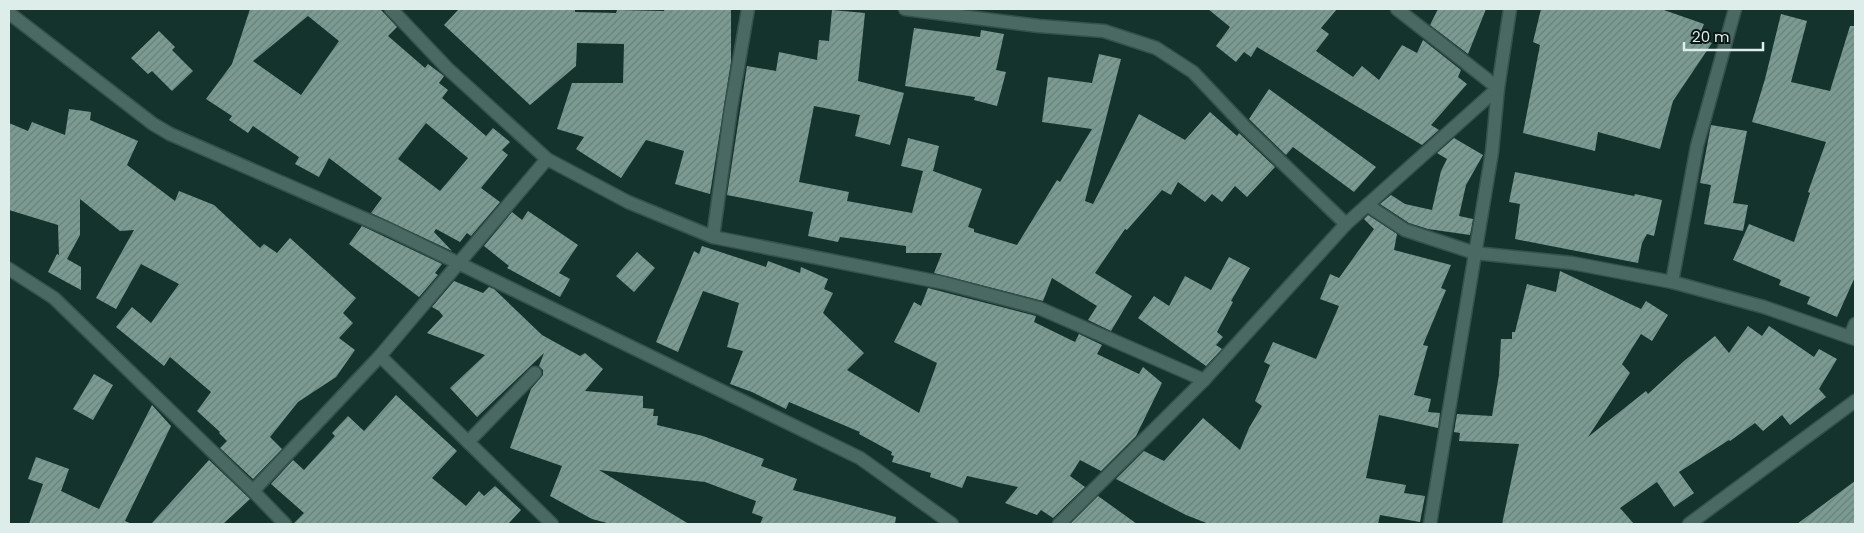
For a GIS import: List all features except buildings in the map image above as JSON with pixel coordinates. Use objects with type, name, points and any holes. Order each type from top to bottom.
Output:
[{"type":"street","points":[[391,9],[447,68],[546,159],[628,202],[713,238],[944,283],[1039,308],[1204,380]]},
{"type":"street","points":[[713,238],[731,108],[748,9]]},
{"type":"street","points":[[906,9],[1039,26],[1104,31],[1156,48],[1193,72],[1245,127],[1346,224]]},
{"type":"street","points":[[1397,9],[1498,88]]},
{"type":"street","points":[[1430,524],[1492,152],[1498,88],[1510,9]]},
{"type":"street","points":[[1672,282],[1697,146],[1736,9]]},
{"type":"street","points":[[9,13],[153,124],[170,134],[386,228],[860,458],[952,524]]},
{"type":"street","points":[[1059,524],[1204,380],[1346,224],[1498,88]]},
{"type":"street","points":[[253,491],[380,356],[546,159]]},
{"type":"street","points":[[1367,205],[1406,230],[1475,253],[1572,263],[1672,282],[1764,307],[1852,338],[1855,324]]},
{"type":"street","points":[[9,270],[54,298],[253,491],[284,524]]},
{"type":"street","points":[[380,356],[552,524]]},
{"type":"street","points":[[468,442],[535,373]]},
{"type":"street","points":[[1689,524],[1855,401]]}]
